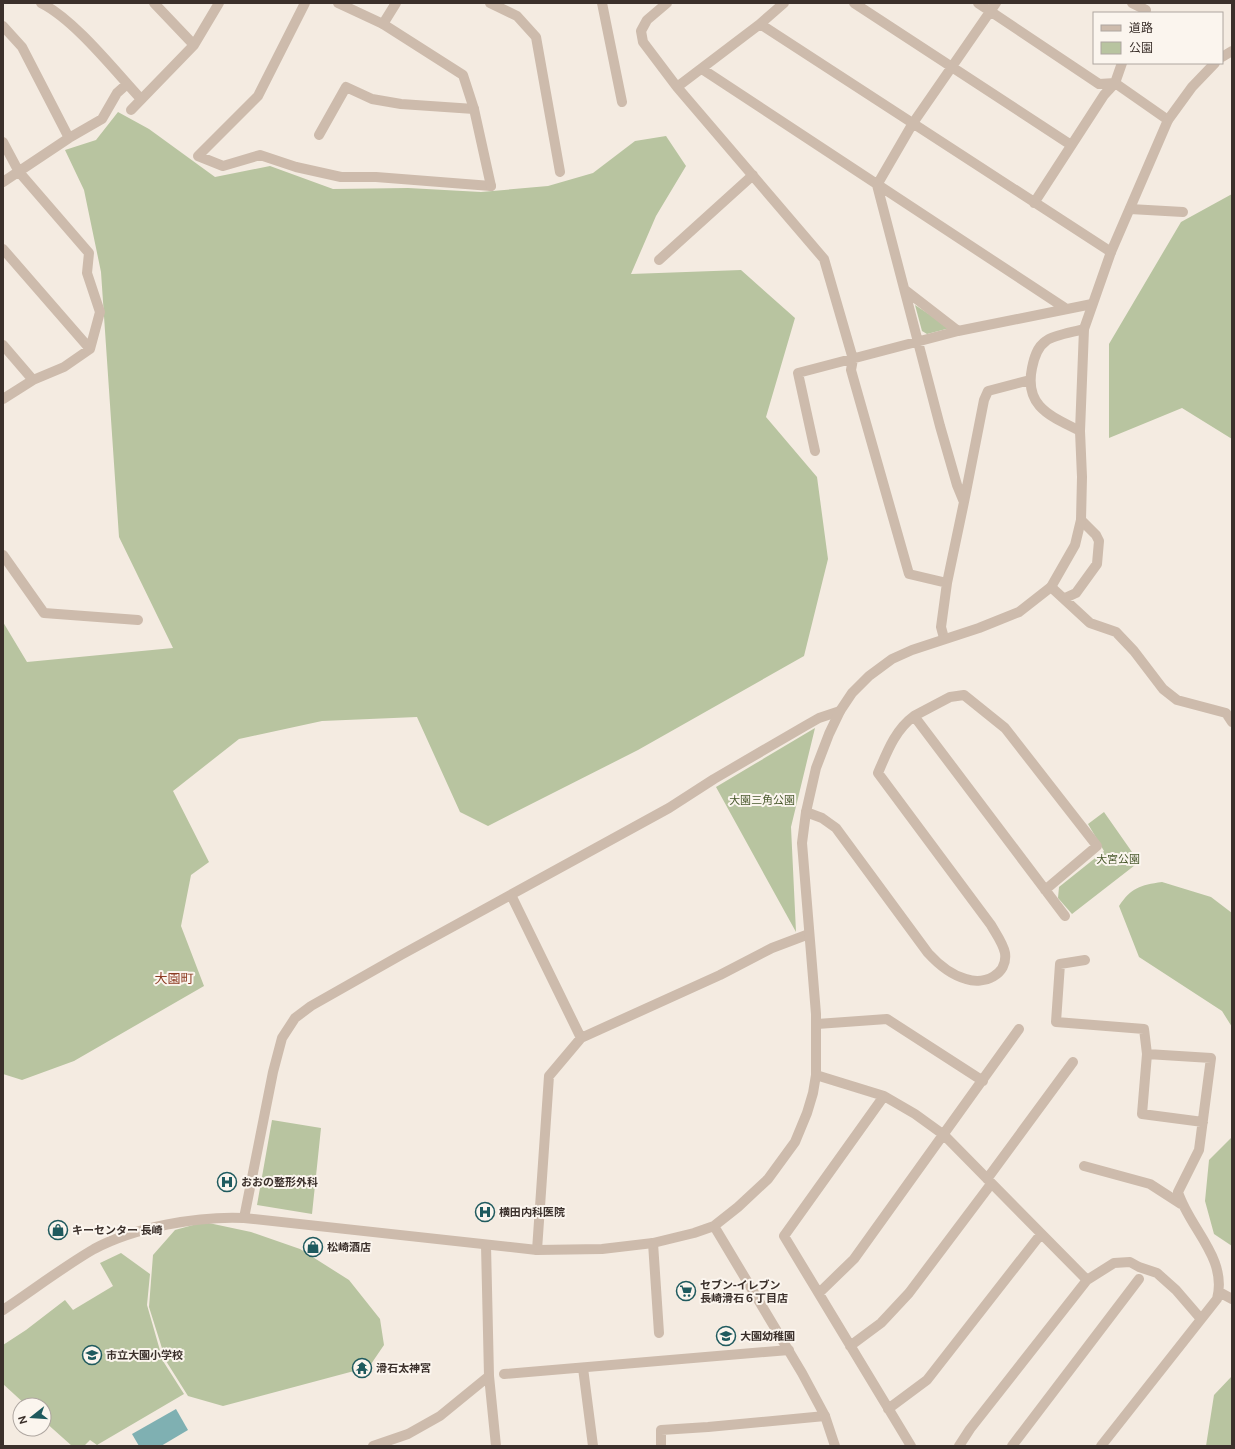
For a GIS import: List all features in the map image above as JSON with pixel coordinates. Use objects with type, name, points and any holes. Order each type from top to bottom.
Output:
[{"type":"street","points":[[41,3],[62,16],[141,99]]},
{"type":"street","points":[[154,3],[194,45]]},
{"type":"street","points":[[131,110],[194,45],[219,3]]},
{"type":"street","points":[[305,3],[258,96],[198,156],[223,166],[260,155],[296,167],[342,177],[376,177],[491,186],[474,109],[463,75],[383,24],[338,3]]},
{"type":"street","points":[[383,24],[396,3]]},
{"type":"street","points":[[490,3],[518,16],[536,37],[560,172]]},
{"type":"street","points":[[602,3],[622,102]]},
{"type":"street","points":[[668,3],[647,20],[641,31],[643,42],[677,87],[824,259],[853,359],[851,370],[909,574],[947,583]]},
{"type":"street","points":[[677,87],[760,24],[784,3]]},
{"type":"street","points":[[854,3],[1071,145]]},
{"type":"street","points":[[978,3],[993,7],[1099,84],[1115,83],[1168,120]]},
{"type":"street","points":[[1132,3],[1148,9]]},
{"type":"street","points":[[964,502],[957,485],[946,448],[877,185],[913,123],[993,7]]},
{"type":"street","points":[[760,24],[1111,252]]},
{"type":"street","points":[[3,26],[22,47],[69,138]]},
{"type":"street","points":[[1223,57],[1232,51]]},
{"type":"street","points":[[1034,203],[1104,95],[1115,83],[1122,64]]},
{"type":"street","points":[[3,1310],[95,1249],[127,1236],[192,1219],[217,1217],[244,1218],[537,1250],[602,1248],[653,1243],[694,1233],[714,1226],[758,1189],[782,1162],[794,1142],[807,1113],[813,1093],[816,1075],[816,1024],[802,843],[806,812],[816,768],[829,734],[852,693],[870,676],[892,659],[944,638],[979,628],[1020,612],[1051,587],[1075,545],[1081,520],[1082,476],[1080,431],[1084,329],[1111,252],[1168,120],[1192,87],[1214,64]]},
{"type":"street","points":[[702,69],[1065,308]]},
{"type":"street","points":[[3,182],[69,138],[102,119],[117,93],[127,84]]},
{"type":"street","points":[[319,135],[346,87],[372,99],[401,104],[474,109]]},
{"type":"street","points":[[3,142],[19,172],[89,253],[87,274],[100,312],[90,350],[64,367],[33,380],[3,399]]},
{"type":"street","points":[[659,260],[753,175]]},
{"type":"street","points":[[1130,209],[1183,212]]},
{"type":"street","points":[[3,249],[90,350]]},
{"type":"street","points":[[905,290],[958,331]]},
{"type":"street","points":[[815,451],[798,373],[958,331],[1065,308],[1092,304]]},
{"type":"street","points":[[1080,431],[1047,413],[1039,406],[1034,398],[1030,380],[1034,358],[1046,340],[1084,329]]},
{"type":"street","points":[[3,344],[33,380]]},
{"type":"street","points":[[944,638],[941,627],[947,583],[984,400],[988,391],[1030,380]]},
{"type":"street","points":[[1066,598],[1076,593],[1097,564],[1099,541],[1096,535],[1081,520]]},
{"type":"street","points":[[3,555],[44,612],[138,620]]},
{"type":"street","points":[[1051,587],[1066,598],[1090,623],[1116,632],[1134,651],[1163,689],[1177,700],[1226,713],[1232,722]]},
{"type":"street","points":[[806,812],[822,818],[836,828],[928,953],[938,964],[959,977],[973,981],[987,980],[1001,970],[1005,963],[1004,948],[994,929],[878,773],[891,744],[904,723],[950,697],[964,695],[1005,728],[1097,846],[1046,890]]},
{"type":"street","points":[[244,1218],[273,1072],[282,1038],[295,1018],[318,1002],[669,808],[714,779],[819,718],[840,712]]},
{"type":"street","points":[[914,716],[1065,916]]},
{"type":"street","points":[[511,895],[581,1038]]},
{"type":"street","points":[[537,1250],[549,1076],[581,1038],[720,974],[772,948],[809,934]]},
{"type":"street","points":[[1085,960],[1060,964],[1056,1022],[1144,1029],[1147,1054],[1142,1114],[1203,1122]]},
{"type":"street","points":[[816,1024],[887,1019],[983,1081]]},
{"type":"street","points":[[819,1293],[854,1259],[1019,1029]]},
{"type":"street","points":[[1101,1446],[1217,1299],[1219,1292],[1217,1268],[1204,1238],[1181,1204],[1178,1192],[1199,1150],[1210,1058],[1147,1054]]},
{"type":"street","points":[[850,1346],[882,1323],[909,1293],[1073,1062]]},
{"type":"street","points":[[816,1075],[884,1096],[915,1114],[944,1135],[1087,1280]]},
{"type":"street","points":[[884,1096],[784,1236],[911,1446]]},
{"type":"street","points":[[1084,1166],[1150,1184],[1181,1204]]},
{"type":"street","points":[[714,1226],[789,1350],[825,1416],[835,1446]]},
{"type":"street","points":[[888,1409],[927,1380],[1041,1234]]},
{"type":"street","points":[[653,1243],[659,1333]]},
{"type":"street","points":[[486,1245],[490,1376],[496,1446]]},
{"type":"street","points":[[959,1446],[970,1429],[1087,1280],[1114,1263],[1130,1262],[1139,1267],[1157,1273],[1176,1290],[1201,1319]]},
{"type":"street","points":[[1012,1446],[1139,1279]]},
{"type":"street","points":[[1219,1292],[1232,1299]]},
{"type":"street","points":[[504,1374],[789,1350]]},
{"type":"street","points":[[583,1368],[593,1446]]},
{"type":"street","points":[[373,1446],[377,1446],[408,1434],[440,1416],[490,1376]]},
{"type":"street","points":[[661,1446],[661,1430],[825,1416]]},
{"type":"green space","points":[[118,112],[149,129],[215,177],[270,166],[333,189],[408,188],[481,192],[548,186],[593,173],[635,141],[666,136],[686,166],[656,216],[631,274],[741,270],[795,318],[766,417],[817,477],[828,559],[804,656],[638,750],[488,826],[460,812],[417,717],[322,721],[239,739],[173,791],[209,862],[191,875],[181,926],[204,986],[74,1061],[22,1080],[3,1074],[3,622],[27,662],[173,648],[119,537],[101,272],[84,190],[65,150],[96,140]]},
{"type":"green space","points":[[1232,194],[1232,439],[1182,408],[1109,438],[1109,344],[1181,222]]},
{"type":"green space","points":[[915,305],[950,328],[927,334],[922,331]]},
{"type":"green space","name":"大園三角公園","points":[[815,728],[791,827],[796,932],[716,787]]},
{"type":"green space","name":"大宮公園","points":[[1104,812],[1139,862],[1072,914],[1058,898],[1059,887],[1104,851],[1088,824]]},
{"type":"green space","points":[[1162,882],[1211,897],[1232,913],[1232,1027],[1222,1011],[1139,957],[1119,906],[1132,891],[1137,888],[1148,884]]},
{"type":"green space","points":[[272,1120],[321,1128],[312,1214],[257,1205]]},
{"type":"green space","points":[[1232,1137],[1232,1246],[1214,1234],[1205,1201],[1209,1160]]},
{"type":"green space","points":[[204,1222],[251,1232],[300,1249],[349,1280],[380,1319],[384,1345],[369,1367],[223,1406],[188,1396],[166,1361],[149,1307],[153,1255],[175,1230]]},
{"type":"green space","points":[[121,1253],[150,1274],[147,1305],[163,1361],[184,1394],[97,1445],[90,1440],[84,1446],[72,1446],[52,1428],[52,1397],[17,1397],[3,1384],[3,1345],[26,1330],[65,1300],[73,1310],[113,1286],[100,1263]]},
{"type":"green space","points":[[1232,1376],[1232,1446],[1206,1446],[1214,1395]]},
{"type":"water","points":[[176,1409],[188,1430],[161,1446],[139,1446],[132,1434]]},
{"type":"place","name":"おおの整形外科","points":[[227,1182]]},
{"type":"place","name":"横田内科医院","points":[[485,1212]]},
{"type":"place","name":"キーセンター 長崎","points":[[58,1230]]},
{"type":"place","name":"松崎酒店","points":[[313,1247]]},
{"type":"place","name":"セブン-イレブン 長崎滑石６丁目店","points":[[686,1291]]},
{"type":"place","name":"大園幼稚園","points":[[726,1336]]},
{"type":"place","name":"市立大園小学校","points":[[92,1355]]},
{"type":"place","name":"滑石太神宮","points":[[362,1368]]},
{"type":"district","name":"大園町","points":[[174,978]]}]
